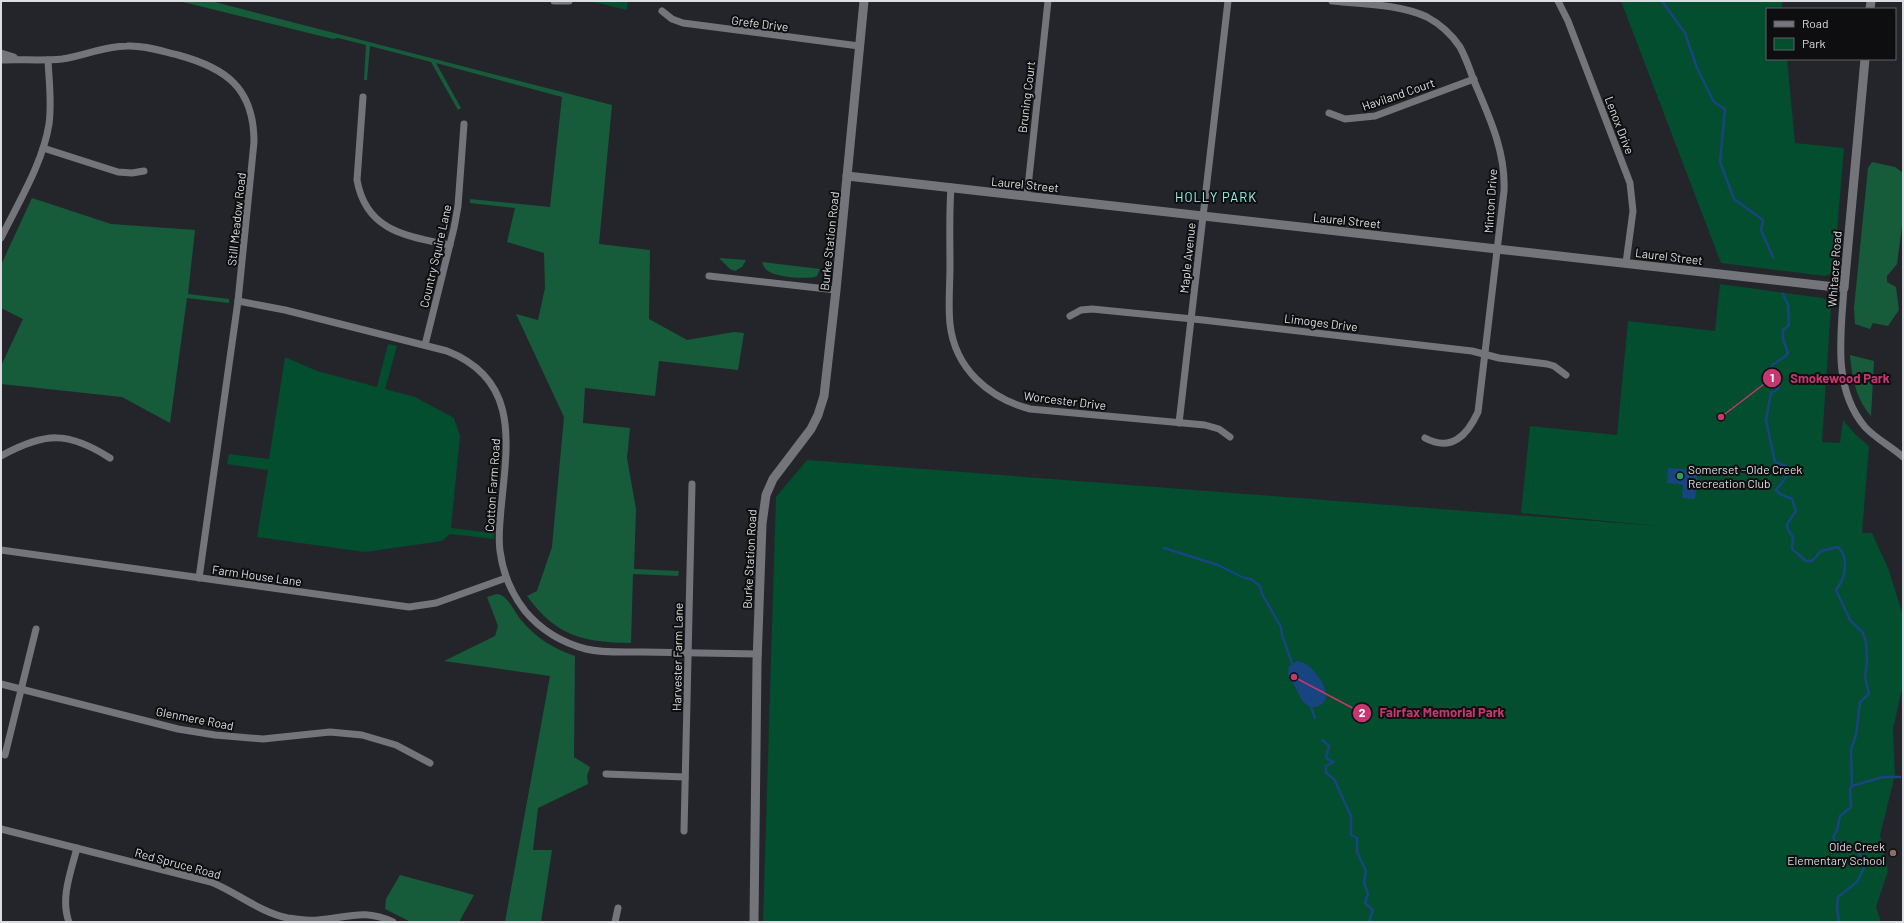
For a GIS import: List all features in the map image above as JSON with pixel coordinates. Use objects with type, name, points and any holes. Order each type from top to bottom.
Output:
[{"type":"street","points":[[554,1],[569,1]]},
{"type":"street","name":"Burke Station Road","points":[[754,922],[758,654],[764,502],[772,479],[811,429],[823,402],[848,176],[864,1]]},
{"type":"street","name":"Bruning Court","points":[[1027,196],[1048,1]]},
{"type":"street","name":"Maple Avenue","points":[[1179,422],[1228,1]]},
{"type":"street","name":"Minton Drive","points":[[1332,1],[1408,10],[1427,17],[1455,40],[1464,55],[1474,79],[1499,146],[1503,164],[1504,191],[1478,412],[1473,423],[1462,436],[1451,442],[1438,443],[1425,438]]},
{"type":"street","name":"Lenox Drive","points":[[1558,1],[1568,21],[1630,183],[1632,211],[1626,263]]},
{"type":"street","name":"Grefe Drive","points":[[662,11],[672,19],[684,23],[859,46]]},
{"type":"street","name":"Still Meadow Road","points":[[1,60],[48,60],[126,46],[147,47],[205,63],[225,75],[234,84],[248,106],[254,129],[245,242],[199,578]]},
{"type":"street","name":"Still Meadow Road","points":[[1,53],[26,60]]},
{"type":"street","points":[[1,238],[43,148],[50,116],[48,60]]},
{"type":"street","name":"Whitacre Road","points":[[1865,60],[1844,288],[1840,364],[1846,391],[1852,407],[1866,428],[1903,457]]},
{"type":"street","name":"Haviland Court","points":[[1329,113],[1345,120],[1375,116],[1474,79]]},
{"type":"street","points":[[363,97],[357,180],[359,192],[364,205],[375,219],[390,229],[450,245]]},
{"type":"street","name":"Country Squire Lane","points":[[425,345],[450,245],[458,206],[464,124]]},
{"type":"street","points":[[43,148],[118,172],[132,173],[144,171]]},
{"type":"street","name":"Laurel Street","points":[[848,176],[951,190],[1027,196],[1844,288]]},
{"type":"street","name":"Worcester Drive","points":[[951,190],[950,326],[960,356],[977,381],[991,393],[1008,403],[1030,409],[1205,425],[1219,429],[1230,437]]},
{"type":"street","points":[[709,276],[836,290]]},
{"type":"street","name":"Cotton Farm Road","points":[[238,301],[286,310],[455,354],[474,366],[491,384],[502,407],[507,433],[499,537],[500,550],[506,578],[521,606],[534,620],[550,633],[570,644],[603,651],[688,654],[758,654]]},
{"type":"street","name":"Limoges Drive","points":[[1070,316],[1081,310],[1092,309],[1485,353],[1499,358],[1547,364],[1554,366],[1566,375]]},
{"type":"street","points":[[1,456],[26,443],[55,438],[81,442],[93,447],[110,458]]},
{"type":"street","name":"Harvester Farm Lane","points":[[684,831],[692,484]]},
{"type":"street","name":"Farm House Lane","points":[[1,550],[409,607],[436,603],[506,578]]},
{"type":"street","points":[[5,755],[36,629]]},
{"type":"street","name":"Glenmere Road","points":[[1,684],[22,688],[178,729],[215,735],[263,739],[330,732],[362,735],[396,745],[430,763]]},
{"type":"street","points":[[606,774],[685,777]]},
{"type":"street","name":"Red Spruce Road","points":[[1,829],[211,882],[228,889],[285,920],[317,920],[363,914],[380,917],[393,922]]},
{"type":"street","points":[[69,922],[66,909],[66,896],[77,848]]},
{"type":"street","points":[[615,922],[618,908]]},
{"type":"green space","points":[[179,1],[211,1],[612,105],[599,244],[650,250],[649,319],[687,340],[734,332],[744,333],[738,370],[659,361],[655,396],[585,388],[583,423],[630,428],[627,458],[636,509],[634,569],[679,571],[678,576],[633,574],[631,643],[599,641],[572,634],[560,629],[538,610],[527,596],[537,591],[552,547],[564,417],[516,314],[538,320],[545,288],[544,253],[507,242],[515,208],[470,203],[470,199],[550,207],[562,97],[436,63],[461,108],[458,110],[431,62],[370,46],[367,80],[364,80],[366,45],[338,38],[333,39]]},
{"type":"green space","points":[[589,1],[628,1],[627,10]]},
{"type":"green space","points":[[1621,1],[1782,1],[1782,8],[1766,8],[1766,60],[1787,60],[1795,143],[1844,148],[1834,267],[1831,274],[1825,276],[1721,263]]},
{"type":"green space","points":[[1872,162],[1895,167],[1903,173],[1903,218],[1897,264],[1887,276],[1887,282],[1896,287],[1899,310],[1888,326],[1873,323],[1870,329],[1855,324],[1854,308],[1868,168]]},
{"type":"green space","points":[[32,198],[111,224],[195,230],[188,294],[229,299],[229,303],[187,298],[170,423],[122,397],[1,384],[1,366],[23,319],[1,308],[1,265]]},
{"type":"green space","points":[[719,258],[746,260],[742,267],[735,271],[730,269]]},
{"type":"green space","points":[[762,262],[820,269],[817,276],[813,277],[786,277],[768,271]]},
{"type":"green space","points":[[1720,284],[1823,298],[1829,302],[1831,307],[1822,442],[1840,443],[1843,420],[1856,435],[1869,446],[1862,533],[1872,533],[1888,568],[1902,612],[1903,631],[1903,684],[1893,729],[1895,775],[1880,835],[1888,871],[1876,907],[1881,922],[763,922],[776,497],[807,460],[1660,526],[1521,513],[1530,426],[1617,435],[1628,321],[1715,331]]},
{"type":"green space","points":[[388,344],[397,346],[385,389],[415,397],[454,418],[460,436],[451,528],[494,533],[494,539],[450,534],[442,541],[365,552],[257,537],[268,470],[227,464],[229,454],[269,459],[285,357],[317,371],[377,387]]},
{"type":"green space","points":[[1850,355],[1874,361],[1871,416],[1858,395],[1852,372]]},
{"type":"green space","points":[[497,594],[501,595],[508,601],[521,620],[539,637],[560,650],[575,656],[574,757],[590,767],[587,776],[588,784],[538,808],[533,850],[552,850],[541,922],[505,922],[550,676],[444,661],[495,636],[498,626],[487,597]]},
{"type":"green space","points":[[400,875],[474,895],[459,922],[411,922],[385,909],[386,899]]},
{"type":"water","points":[[1668,468],[1698,470],[1695,499],[1682,498],[1683,485],[1667,483]]},
{"type":"water","points":[[1297,661],[1309,667],[1324,687],[1326,694],[1325,700],[1322,704],[1316,707],[1310,707],[1303,702],[1288,674],[1289,666]]},
{"type":"waterway","points":[[1662,1],[1685,33],[1697,68],[1714,102],[1725,109],[1720,162],[1734,199],[1763,220],[1761,230],[1773,257]]},
{"type":"waterway","points":[[1783,294],[1788,305],[1789,325],[1783,330],[1783,339],[1788,353],[1771,367],[1778,383],[1778,389],[1771,393],[1766,420],[1775,462],[1786,466],[1789,474],[1776,490],[1780,494],[1792,499],[1796,511],[1787,524],[1788,530],[1793,537],[1792,549],[1806,561],[1812,561],[1821,551],[1838,547],[1842,552],[1845,568],[1842,580],[1836,590],[1850,620],[1863,633],[1866,642],[1867,661],[1865,677],[1869,694],[1860,702],[1856,735],[1851,749],[1851,807],[1840,816],[1837,830],[1833,837],[1835,841],[1856,849],[1866,864],[1857,882],[1838,897],[1837,908],[1839,922]]},
{"type":"waterway","points":[[1164,548],[1218,565],[1244,578],[1251,579],[1260,586],[1262,594],[1281,627],[1282,635],[1292,663]]},
{"type":"waterway","points":[[1311,707],[1315,718]]},
{"type":"waterway","points":[[1322,740],[1329,746],[1326,758],[1334,762],[1326,766],[1326,773],[1334,779],[1351,816],[1351,835],[1357,838],[1357,852],[1366,871],[1364,882],[1368,894],[1365,903],[1373,910],[1369,922]]},
{"type":"waterway","points":[[1852,786],[1883,777],[1900,777]]},
{"type":"place","name":"Smokewood Park","points":[[1721,417]]},
{"type":"place","name":"Somerset –Olde Creek Recreation Club","points":[[1680,476]]},
{"type":"place","name":"Fairfax Memorial Park","points":[[1294,677]]},
{"type":"place","name":"Olde Creek Elementary School","points":[[1893,853]]},
{"type":"district","name":"HOLLY PARK","points":[[1216,197]]}]
